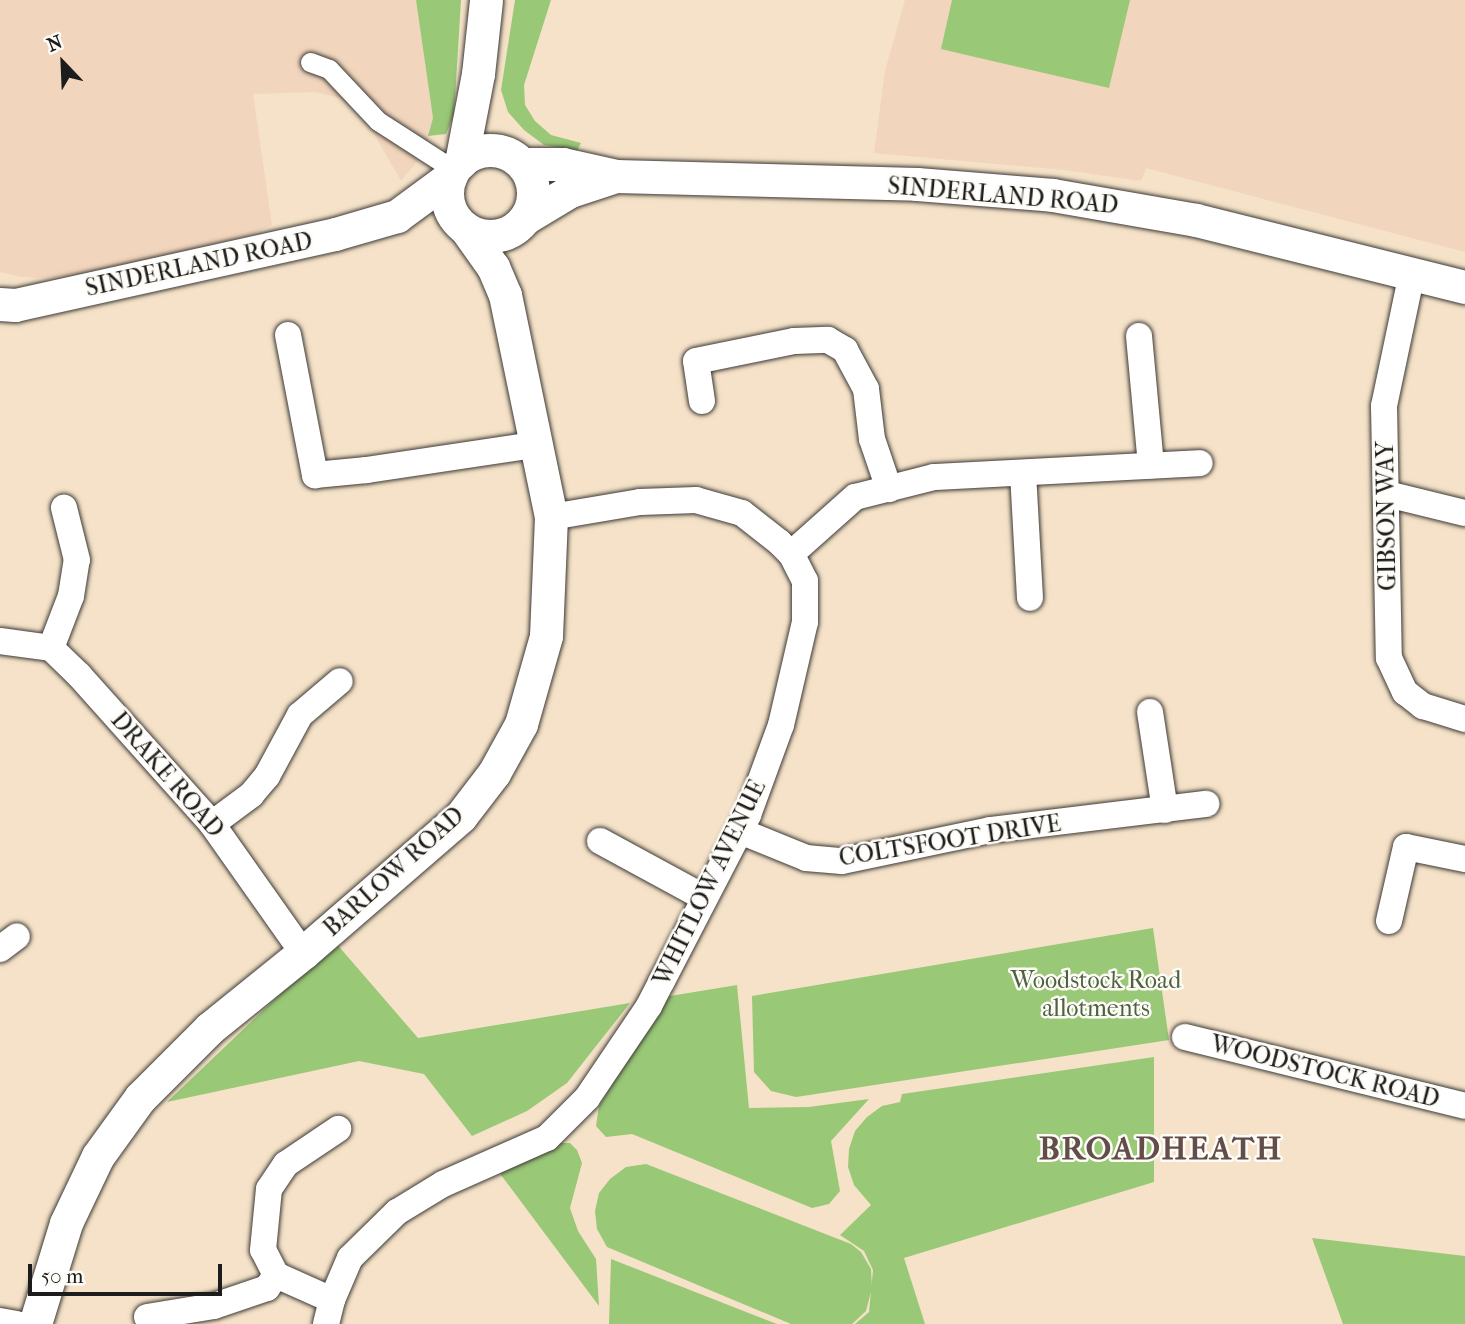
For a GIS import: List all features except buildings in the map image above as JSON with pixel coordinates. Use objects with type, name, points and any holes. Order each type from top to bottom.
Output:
[{"type":"street","points":[[461,225],[448,204],[478,74],[486,0]]},
{"type":"street","points":[[310,62],[329,69],[378,121],[455,170]]},
{"type":"street","points":[[478,74],[487,120],[532,180],[534,195],[525,220]]},
{"type":"street","name":"SINDERLAND ROAD","points":[[0,304],[15,305],[298,244],[397,216],[479,151],[492,150],[519,161],[563,164],[616,176],[917,184],[1053,195],[1196,220],[1465,287]]},
{"type":"street","name":"SINDERLAND ROAD","points":[[397,216],[461,225],[484,236],[498,236],[570,191],[616,176]]},
{"type":"street","name":"BARLOW ROAD","points":[[505,295],[510,254],[525,220]]},
{"type":"street","name":"BARLOW ROAD","points":[[35,1324],[66,1223],[102,1150],[141,1098],[210,1028],[303,953],[461,816],[494,773],[521,724],[546,636],[551,517],[505,295],[493,267],[461,225]]},
{"type":"street","name":"GIBSON WAY","points":[[1412,273],[1384,406],[1389,657],[1405,692],[1423,706],[1465,719]]},
{"type":"street","points":[[288,335],[315,475],[535,445]]},
{"type":"street","points":[[1139,336],[1151,466]]},
{"type":"street","points":[[702,401],[696,361],[794,341],[828,340],[845,350],[866,389],[872,439],[889,489]]},
{"type":"street","points":[[791,554],[855,497],[934,477],[1200,463]]},
{"type":"street","points":[[1023,473],[1030,598]]},
{"type":"street","points":[[1387,494],[1465,513]]},
{"type":"street","name":"WHITLOW AVENUE","points":[[329,1312],[350,1258],[397,1212],[443,1184],[547,1138],[587,1098],[649,1006],[740,831],[781,725],[805,622],[805,581],[791,554],[741,513],[696,500],[640,502],[551,517]]},
{"type":"street","points":[[0,641],[51,648],[71,596],[77,561],[64,508]]},
{"type":"street","name":"DRAKE ROAD","points":[[51,648],[79,675],[212,824],[303,953]]},
{"type":"street","points":[[212,824],[251,795],[267,776],[300,715],[340,681]]},
{"type":"street","points":[[1150,712],[1165,810]]},
{"type":"street","name":"COLTSFOOT DRIVE","points":[[740,831],[806,858],[842,861],[990,830],[1206,804]]},
{"type":"street","points":[[600,841],[705,898]]},
{"type":"street","points":[[1389,921],[1406,847],[1465,859]]},
{"type":"street","name":"WOODSTOCK ROAD","points":[[1185,1037],[1465,1105]]},
{"type":"street","points":[[329,1312],[276,1275],[263,1250],[269,1189],[286,1164],[338,1129]]},
{"type":"street","points":[[147,1317],[214,1306],[267,1288],[276,1275]]},
{"type":"street","points":[[0,1321],[17,1324]]},
{"type":"shaded area","points":[[0,0],[416,0],[433,118],[425,152],[401,181],[365,118],[340,98],[315,92],[253,94],[272,225],[250,235],[104,270],[49,278],[21,277],[0,272]]},
{"type":"shaded area","points":[[905,0],[1465,0],[1465,252],[1146,168],[1141,181],[1064,170],[874,153],[885,71]]},
{"type":"green space","points":[[416,0],[461,0],[454,114],[446,134],[428,136],[433,118]]},
{"type":"green space","points":[[515,0],[551,0],[524,85],[525,105],[535,121],[551,135],[581,143],[577,151],[544,145],[524,130],[508,112],[501,90]]},
{"type":"green space","points":[[952,0],[1130,0],[1109,88],[941,49]]},
{"type":"green space","name":"Woodstock Road allotments","points":[[1153,928],[1169,1040],[796,1097],[771,1091],[754,1072],[752,996]]},
{"type":"green space","points":[[335,942],[418,1038],[630,1003],[567,1083],[527,1111],[472,1136],[424,1074],[359,1061],[167,1102]]},
{"type":"green space","points":[[737,985],[749,1108],[809,1107],[869,1099],[831,1141],[840,1191],[829,1204],[812,1208],[632,1134],[606,1137],[596,1126],[599,1106],[664,997]]},
{"type":"green space","points":[[1154,1057],[1154,1182],[904,1258],[925,1324],[855,1324],[869,1312],[873,1270],[864,1251],[840,1235],[871,1205],[854,1185],[848,1167],[849,1149],[855,1131],[867,1117],[882,1106],[900,1102],[902,1094]]},
{"type":"green space","points":[[558,1143],[570,1143],[577,1150],[582,1163],[570,1208],[578,1231],[596,1259],[599,1306],[498,1171]]},
{"type":"green space","points":[[646,1164],[851,1244],[861,1252],[871,1269],[872,1288],[866,1311],[852,1324],[791,1324],[607,1247],[597,1229],[595,1211],[599,1193],[610,1179],[626,1167]]},
{"type":"green space","points":[[1312,1238],[1465,1256],[1465,1324],[1343,1324]]},
{"type":"green space","points":[[611,1259],[777,1324],[609,1324]]},
{"type":"district","name":"BROADHEATH","points":[[1161,1149]]}]
